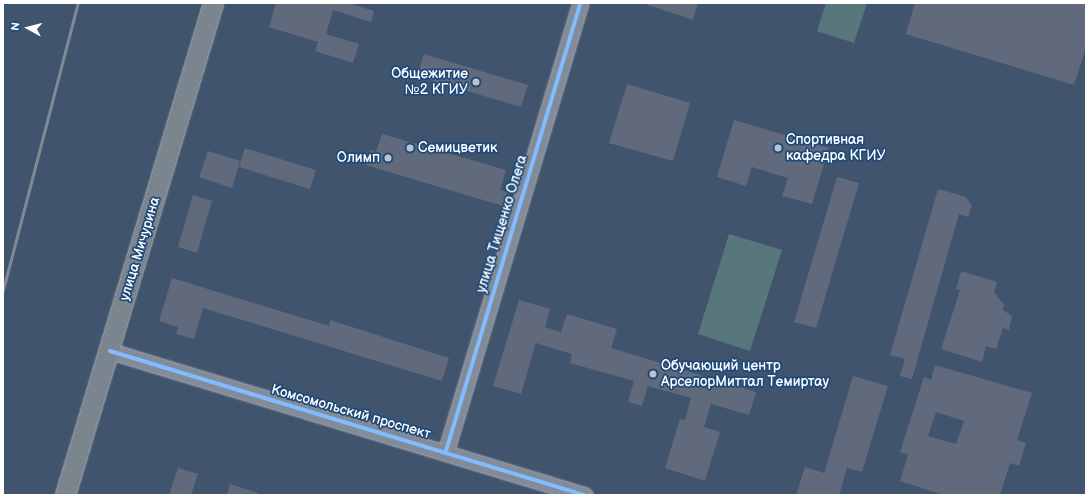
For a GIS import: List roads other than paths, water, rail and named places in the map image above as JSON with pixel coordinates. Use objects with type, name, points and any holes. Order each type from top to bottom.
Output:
[{"type":"main road","name":"улица Мичурина","points":[[65,495],[110,351],[213,3]]},
{"type":"street","name":"улица Тищенко Олега","points":[[446,451],[580,3]]},
{"type":"street","name":"Комсомольский проспект","points":[[110,351],[446,451],[585,495]]},
{"type":"railway","points":[[3,290],[78,3]]},
{"type":"place","name":"Общежитие №2 КГИУ","points":[[476,82]]},
{"type":"place","name":"Семицветик","points":[[410,148]]},
{"type":"place","name":"Спортивная кафедра КГИУ","points":[[778,148]]},
{"type":"place","name":"Олимп","points":[[388,158]]},
{"type":"place","name":"Обучающий центр АрселорМиттал Темиртау","points":[[653,374]]}]
